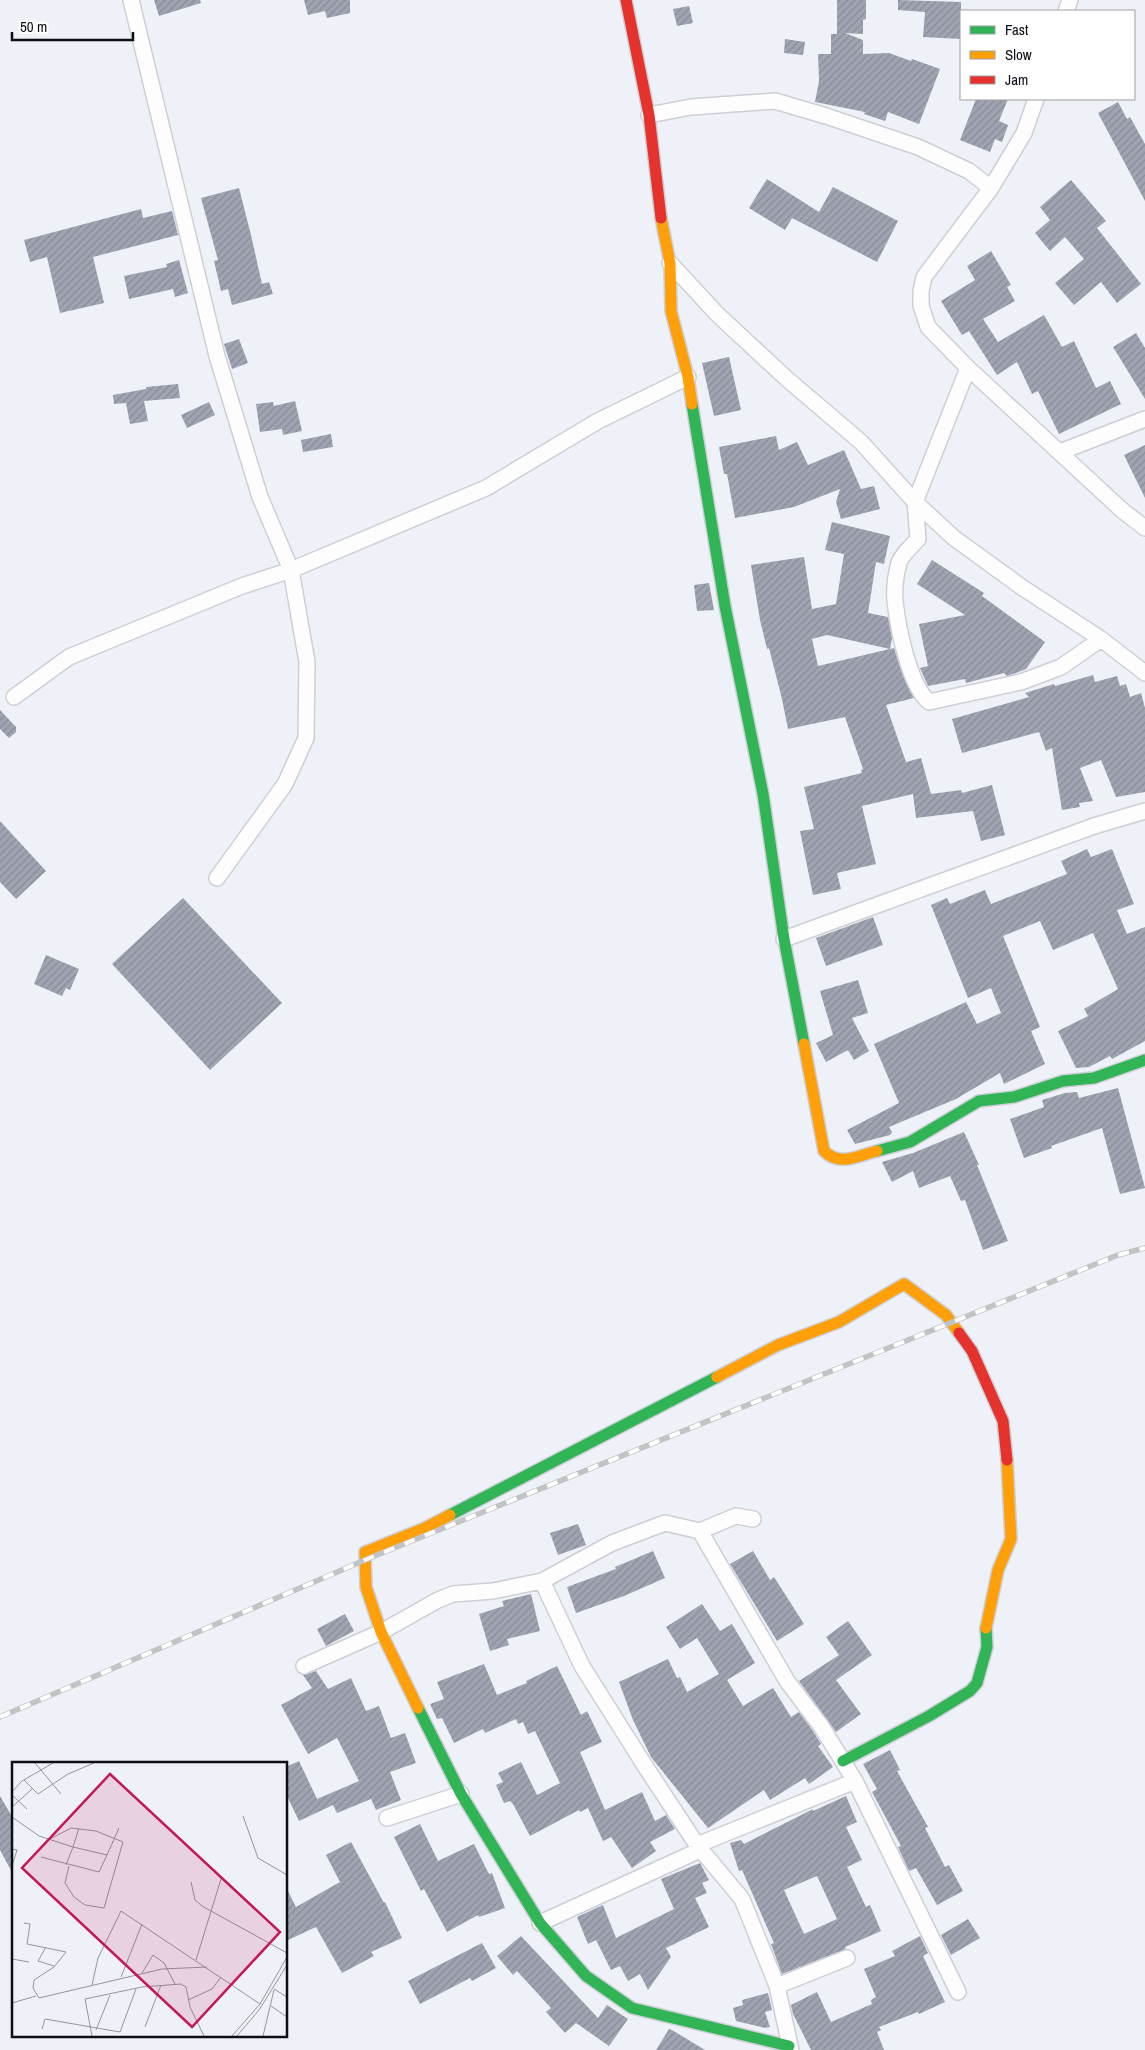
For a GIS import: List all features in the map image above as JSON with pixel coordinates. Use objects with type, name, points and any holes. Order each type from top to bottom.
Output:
[{"type":"street","points":[[131,0],[217,356],[260,497],[291,570],[307,662],[306,738],[285,784],[217,878]]},
{"type":"street","points":[[626,0],[649,115],[658,206],[670,262],[671,312],[688,377],[726,606],[763,794],[784,939],[824,1151],[830,1157],[839,1161],[910,1142],[979,1101],[1014,1097],[1063,1081],[1094,1078],[1145,1060]]},
{"type":"street","points":[[1036,100],[1024,133],[992,188],[924,276],[921,306],[928,327],[968,368],[1123,511],[1145,528]]},
{"type":"street","points":[[649,115],[692,107],[776,101],[918,147],[969,171],[992,188]]},
{"type":"street","points":[[670,262],[716,314],[860,442],[915,502],[954,538],[1023,588],[1101,639],[1145,673]]},
{"type":"street","points":[[968,368],[915,502],[918,539],[899,561],[895,600],[911,672],[918,691],[929,702],[1021,682],[1061,667],[1101,639]]},
{"type":"street","points":[[14,697],[69,657],[242,586],[291,570],[486,488],[598,421],[688,377]]},
{"type":"street","points":[[1060,452],[1145,419]]},
{"type":"street","points":[[784,939],[1094,826],[1145,811]]},
{"type":"street","points":[[542,1582],[582,1666],[644,1766],[698,1847],[742,1898],[777,1986],[790,2048],[632,2008],[586,1976],[540,1923],[461,1794],[381,1632],[366,1587],[365,1552],[425,1528],[778,1345],[839,1322],[904,1284],[946,1315],[972,1351],[1003,1421],[1011,1539],[998,1570],[986,1624],[987,1647],[977,1684],[970,1691],[929,1716],[843,1761]]},
{"type":"street","points":[[304,1666],[381,1632],[438,1600],[453,1594],[493,1591],[542,1582],[612,1542],[665,1522],[700,1531],[736,1516],[753,1519]]},
{"type":"street","points":[[700,1531],[787,1681],[821,1726],[855,1781],[914,1897],[958,1992]]},
{"type":"street","points":[[540,1923],[698,1847],[855,1781]]},
{"type":"street","points":[[387,1818],[461,1794]]},
{"type":"street","points":[[777,1986],[847,1958]]},
{"type":"building","points":[[154,0],[200,0],[201,3],[159,16]]},
{"type":"building","points":[[304,0],[350,0],[350,13],[327,18],[325,11],[308,15]]},
{"type":"building","points":[[837,0],[866,0],[866,19],[863,20],[863,34],[845,33],[863,40],[863,54],[889,53],[940,69],[919,124],[888,112],[885,121],[864,114],[865,112],[815,102],[819,81],[818,54],[831,54],[831,34],[837,34]]},
{"type":"building","points":[[898,0],[961,2],[960,39],[923,37],[925,12],[898,10]]},
{"type":"building","points":[[689,6],[693,23],[677,26],[673,9]]},
{"type":"building","points":[[785,39],[805,42],[803,55],[784,53]]},
{"type":"building","points":[[976,100],[1008,100],[999,121],[1008,125],[1002,142],[995,139],[990,152],[960,140]]},
{"type":"building","points":[[1118,102],[1127,119],[1130,117],[1145,144],[1145,201],[1098,113]]},
{"type":"building","points":[[767,179],[819,212],[833,187],[898,221],[877,262],[792,218],[785,230],[749,208]]},
{"type":"building","points":[[1071,180],[1106,221],[1097,228],[1141,284],[1117,303],[1101,282],[1074,305],[1055,283],[1084,259],[1065,237],[1050,251],[1035,233],[1050,220],[1040,207]]},
{"type":"building","points":[[239,188],[262,284],[269,282],[273,294],[232,305],[228,289],[221,291],[214,261],[218,260],[201,198]]},
{"type":"building","points":[[141,209],[143,218],[172,211],[178,235],[93,257],[104,303],[60,313],[47,257],[30,262],[24,240]]},
{"type":"building","points":[[991,251],[1011,285],[1007,287],[1015,301],[983,319],[998,342],[1044,315],[1062,347],[1074,341],[1096,388],[1110,381],[1121,404],[1059,434],[1038,391],[1032,394],[1017,362],[997,375],[969,331],[962,335],[941,301],[975,280],[967,266]]},
{"type":"building","points":[[179,260],[188,293],[175,297],[173,289],[129,299],[124,276],[167,267],[166,264]]},
{"type":"building","points":[[1136,333],[1145,348],[1145,399],[1113,347]]},
{"type":"building","points":[[239,339],[248,363],[232,369],[224,344]]},
{"type":"building","points":[[729,357],[741,410],[714,416],[702,363]]},
{"type":"building","points":[[178,384],[180,398],[144,401],[148,421],[130,424],[126,403],[114,404],[113,395],[146,389],[146,387]]},
{"type":"building","points":[[295,401],[302,431],[283,435],[282,429],[260,432],[256,404],[273,402],[274,406]]},
{"type":"building","points":[[209,402],[215,415],[187,428],[181,415]]},
{"type":"building","points":[[331,434],[333,447],[303,452],[301,440]]},
{"type":"building","points":[[776,436],[779,450],[797,442],[808,465],[844,450],[861,489],[874,486],[880,509],[841,519],[836,502],[840,489],[794,507],[735,518],[727,474],[724,474],[719,447]]},
{"type":"building","points":[[1145,445],[1145,498],[1124,455]]},
{"type":"building","points":[[832,522],[890,536],[884,564],[876,562],[868,613],[888,617],[892,638],[890,649],[894,648],[902,673],[914,698],[886,705],[906,762],[921,758],[931,794],[961,790],[962,793],[992,785],[1005,835],[981,841],[973,811],[916,818],[913,794],[862,806],[876,864],[837,873],[841,889],[813,895],[800,831],[814,829],[804,787],[862,773],[861,770],[863,769],[845,717],[788,729],[769,648],[767,649],[760,620],[751,565],[804,557],[812,609],[836,604],[844,554],[825,550]],"holes":[[[827,635],[890,649],[818,666],[812,639]]]},
{"type":"building","points":[[932,560],[984,593],[982,596],[1045,642],[1026,669],[1007,676],[1004,673],[966,683],[965,679],[928,686],[920,668],[928,666],[919,624],[965,615],[917,584]]},
{"type":"building","points":[[709,583],[714,610],[697,611],[694,585]]},
{"type":"building","points":[[1093,675],[1095,682],[1117,676],[1120,686],[1126,684],[1130,697],[1141,693],[1145,708],[1145,792],[1116,797],[1101,760],[1080,768],[1093,801],[1079,803],[1080,807],[1062,810],[1052,748],[1046,751],[1039,732],[962,753],[952,719],[1029,697],[1025,693]]},
{"type":"building","points":[[0,710],[16,727],[16,732],[9,738],[0,729]]},
{"type":"building","points":[[0,821],[46,871],[16,899],[0,882]]},
{"type":"building","points":[[1087,849],[1091,857],[1112,849],[1134,904],[1117,910],[1127,934],[1145,927],[1145,1041],[1112,1059],[1110,1056],[1089,1067],[1076,1068],[1058,1031],[1088,1016],[1084,1009],[1118,989],[1093,933],[1053,950],[1040,921],[1003,936],[1040,1027],[1031,1031],[1045,1064],[1004,1084],[1000,1073],[956,1099],[889,1127],[892,1132],[890,1135],[855,1144],[847,1130],[899,1103],[874,1044],[966,1002],[977,1024],[1001,1013],[991,988],[968,998],[931,905],[947,898],[950,904],[985,890],[991,904],[1067,874],[1061,861]]},
{"type":"building","points":[[183,898],[282,1003],[210,1070],[112,964]]},
{"type":"building","points":[[873,917],[883,945],[826,966],[816,938]]},
{"type":"building","points":[[46,955],[79,969],[70,990],[66,988],[62,996],[34,984]]},
{"type":"building","points":[[858,980],[868,1013],[852,1018],[869,1051],[854,1060],[848,1050],[826,1062],[816,1043],[833,1035],[820,991]]},
{"type":"building","points":[[1118,1088],[1145,1188],[1120,1194],[1102,1128],[1051,1146],[1052,1148],[1024,1158],[1010,1119],[1044,1107],[1042,1100],[1065,1093],[1077,1092],[1079,1098]]},
{"type":"building","points":[[964,1132],[979,1165],[977,1165],[1008,1241],[983,1250],[965,1200],[961,1201],[950,1176],[919,1188],[913,1171],[892,1182],[882,1162],[913,1153]]},
{"type":"building","points":[[578,1524],[586,1545],[558,1555],[550,1533]]},
{"type":"building","points":[[653,1551],[665,1578],[624,1596],[576,1613],[567,1587],[616,1569],[615,1567]]},
{"type":"building","points":[[753,1551],[770,1580],[774,1577],[804,1624],[777,1641],[730,1564]]},
{"type":"building","points":[[531,1594],[540,1631],[507,1639],[509,1645],[490,1651],[479,1614],[504,1606],[502,1601]]},
{"type":"building","points":[[702,1604],[720,1631],[732,1624],[755,1663],[727,1680],[743,1706],[773,1688],[791,1717],[799,1712],[813,1731],[821,1744],[818,1746],[833,1767],[809,1784],[805,1778],[770,1800],[764,1790],[708,1828],[651,1757],[633,1720],[619,1682],[668,1659],[677,1678],[680,1677],[687,1692],[719,1674],[697,1638],[680,1649],[666,1627]]},
{"type":"building","points":[[345,1614],[354,1631],[326,1646],[317,1629]]},
{"type":"building","points":[[848,1621],[872,1655],[836,1680],[861,1714],[836,1732],[799,1681],[839,1655],[826,1637]]},
{"type":"building","points":[[484,1664],[497,1695],[527,1683],[526,1681],[557,1666],[581,1715],[587,1711],[602,1742],[580,1752],[605,1810],[642,1792],[655,1821],[666,1815],[675,1829],[650,1842],[656,1851],[632,1868],[611,1837],[603,1841],[588,1808],[580,1812],[579,1810],[530,1836],[513,1804],[510,1801],[504,1803],[496,1785],[503,1782],[498,1773],[521,1762],[537,1795],[560,1783],[535,1731],[528,1734],[523,1722],[518,1724],[516,1719],[485,1733],[483,1729],[454,1743],[442,1718],[437,1719],[430,1704],[444,1699],[437,1682]]},
{"type":"building","points":[[316,1671],[328,1689],[351,1678],[366,1711],[379,1706],[391,1738],[405,1733],[416,1763],[390,1772],[401,1800],[376,1810],[371,1799],[337,1813],[333,1805],[299,1821],[288,1798],[288,1766],[299,1761],[317,1799],[359,1781],[337,1738],[308,1754],[281,1705],[312,1688],[303,1675]]},
{"type":"building","points":[[890,1750],[900,1770],[897,1771],[928,1827],[925,1828],[945,1867],[949,1865],[963,1891],[937,1905],[916,1868],[909,1871],[898,1847],[901,1846],[872,1792],[877,1789],[863,1764]]},
{"type":"building","points":[[0,1796],[12,1817],[12,1872],[0,1850]]},
{"type":"building","points":[[846,1796],[857,1822],[846,1827],[862,1860],[847,1867],[866,1907],[870,1905],[881,1931],[845,1947],[846,1949],[782,1974],[771,1944],[774,1943],[742,1870],[739,1871],[730,1843],[741,1840],[744,1844],[813,1809],[813,1811]],"holes":[[[817,1876],[837,1919],[804,1934],[784,1890]]]},
{"type":"building","points":[[420,1824],[438,1861],[474,1844],[489,1874],[492,1873],[505,1908],[479,1917],[478,1915],[447,1932],[424,1889],[421,1891],[394,1837]]},
{"type":"building","points":[[351,1842],[385,1902],[402,1938],[371,1952],[374,1956],[342,1973],[316,1927],[288,1940],[288,1891],[296,1907],[340,1882],[326,1855]]},
{"type":"building","points":[[700,1863],[709,1880],[702,1883],[707,1893],[695,1898],[709,1927],[666,1948],[671,1957],[648,1990],[640,1974],[628,1981],[620,1966],[611,1970],[596,1940],[588,1944],[577,1917],[603,1905],[616,1938],[674,1909],[661,1879]]},
{"type":"building","points":[[968,1919],[980,1938],[951,1955],[941,1935]]},
{"type":"building","points":[[521,1936],[598,2018],[607,2005],[628,2019],[609,2046],[576,2023],[565,2033],[546,2012],[551,2008],[517,1971],[513,1975],[497,1956]]},
{"type":"building","points":[[920,1936],[928,1953],[923,1956],[945,2002],[919,2014],[918,2012],[879,2027],[881,2030],[877,2032],[884,2050],[811,2050],[793,2014],[791,2005],[817,1992],[831,2022],[872,2004],[871,2000],[876,1997],[864,1969],[895,1956],[892,1951]]},
{"type":"building","points":[[482,1943],[496,1968],[472,1981],[470,1978],[420,2004],[408,1981]]},
{"type":"building","points":[[768,1993],[772,2010],[765,2012],[770,2027],[765,2028],[736,2021],[733,2008],[743,2005],[742,2000]]},
{"type":"building","points":[[669,2029],[672,2030],[705,2050],[656,2050]]},
{"type":"railway","points":[[0,1717],[372,1557],[1118,1255],[1145,1248]]},
{"type":"traffic: fast","points":[[692,404],[725,606],[763,794],[784,939],[804,1044]]},
{"type":"traffic: fast","points":[[877,1151],[910,1142],[979,1101],[1014,1097],[1063,1081],[1094,1078],[1145,1060]]},
{"type":"traffic: fast","points":[[450,1515],[717,1377]]},
{"type":"traffic: fast","points":[[843,1761],[929,1716],[970,1691],[977,1683],[987,1647],[986,1628]]},
{"type":"traffic: fast","points":[[418,1708],[461,1794],[540,1923],[586,1976],[632,2008],[789,2046]]},
{"type":"traffic: slow","points":[[661,218],[670,263],[671,311],[688,377],[692,404]]},
{"type":"traffic: slow","points":[[804,1044],[824,1151],[830,1156],[843,1159],[877,1151]]},
{"type":"traffic: slow","points":[[717,1377],[778,1345],[839,1322],[904,1284],[946,1315],[959,1333]]},
{"type":"traffic: slow","points":[[986,1628],[998,1570],[1011,1539],[1007,1460]]},
{"type":"traffic: slow","points":[[418,1708],[381,1632],[366,1587],[365,1552],[425,1528],[450,1515]]},
{"type":"traffic: jam","points":[[626,0],[649,115],[661,218]]},
{"type":"traffic: jam","points":[[959,1333],[972,1351],[1003,1421],[1007,1460]]}]
